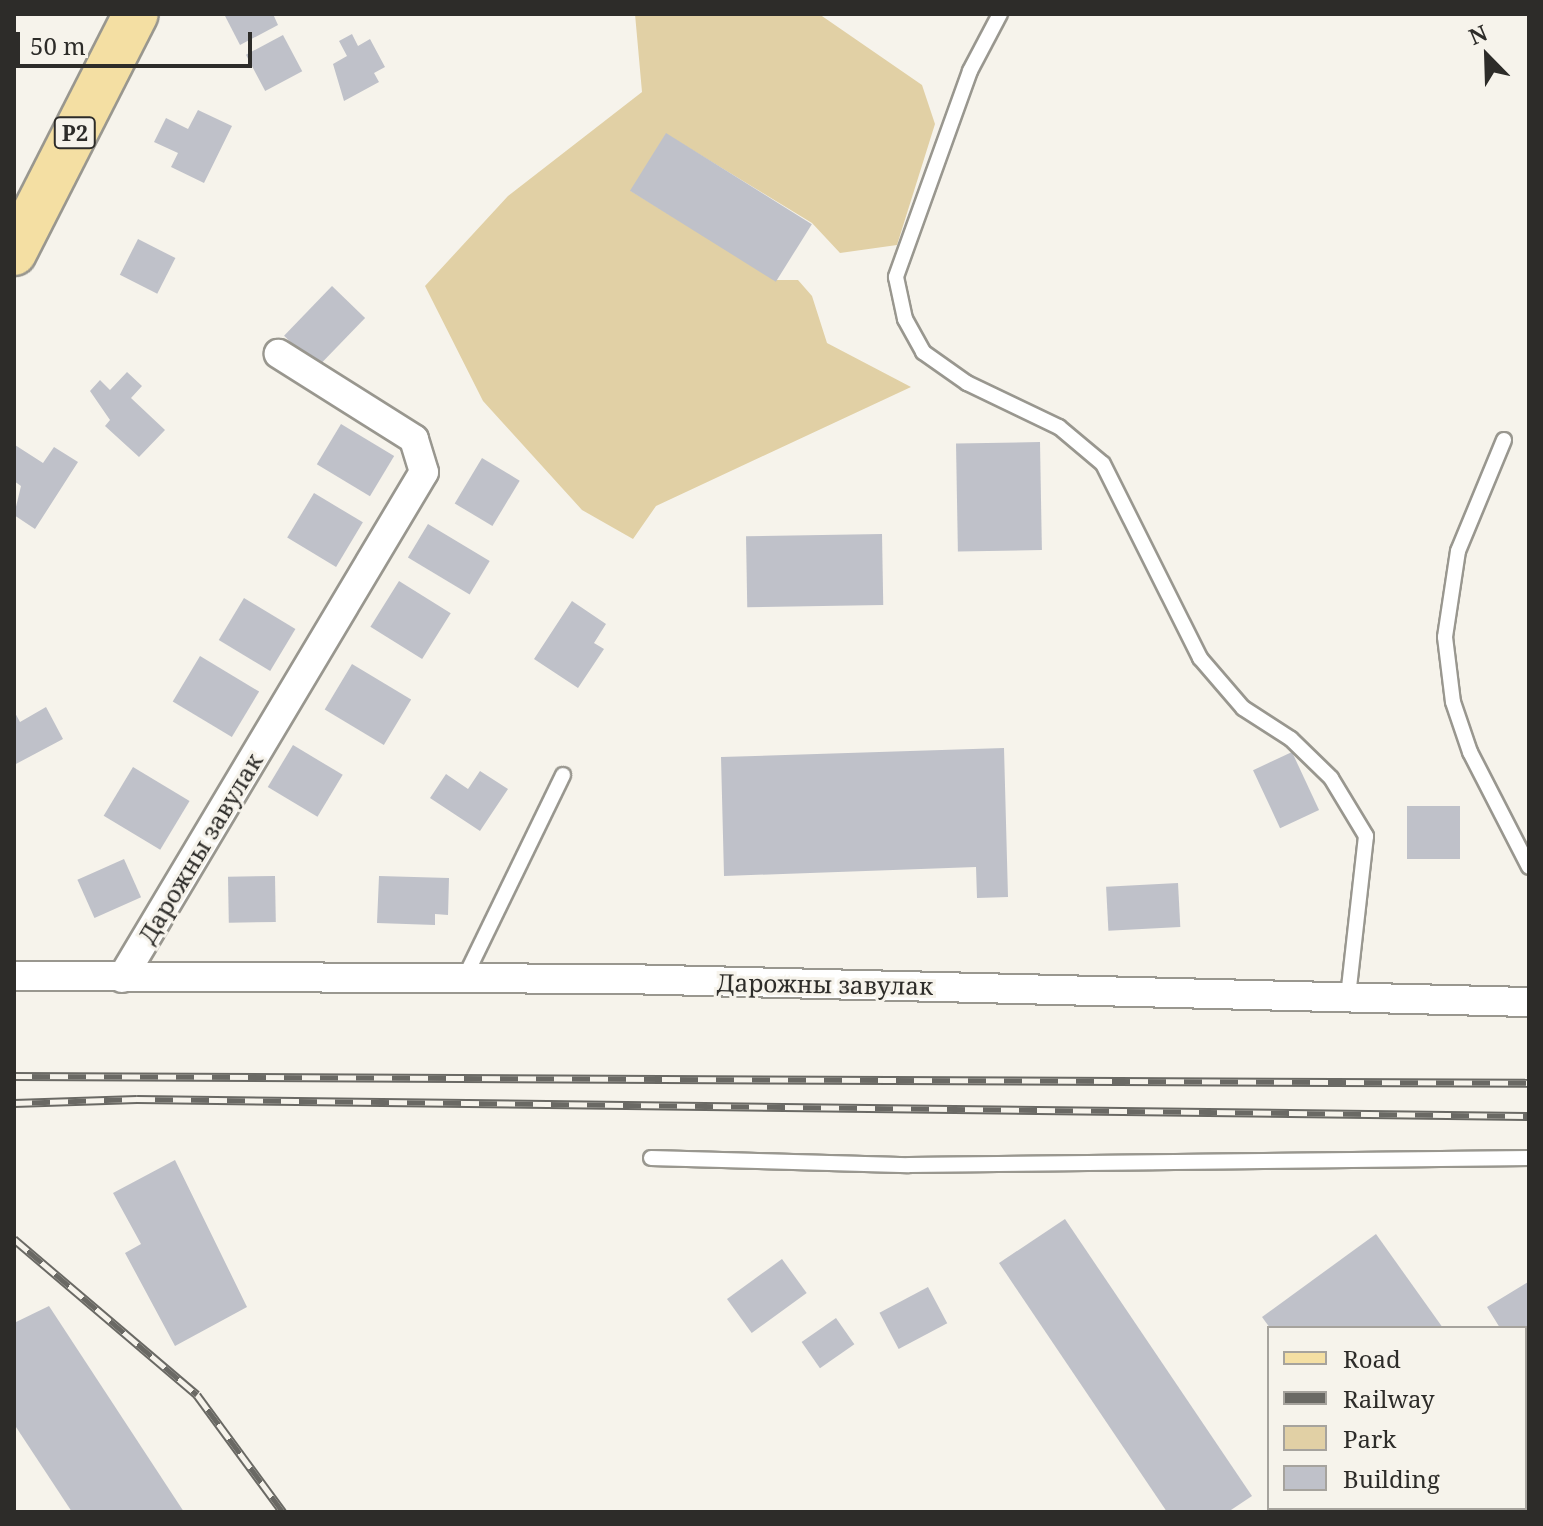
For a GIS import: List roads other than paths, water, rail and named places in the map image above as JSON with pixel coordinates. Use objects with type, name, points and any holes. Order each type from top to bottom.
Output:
[{"type":"main road","name":"Р2","points":[[14,253],[136,14]]},
{"type":"street","name":"Дарожны завулак","points":[[122,978],[424,472],[414,439],[279,354]]},
{"type":"street","name":"Дарожны завулак","points":[[14,976],[463,981],[1529,1002]]},
{"type":"lane","points":[[1000,14],[970,71],[896,277],[905,319],[923,352],[967,383],[1059,427],[1103,464],[1200,658],[1243,708],[1291,739],[1331,778],[1366,836],[1348,997]]},
{"type":"lane","points":[[1504,440],[1458,551],[1445,637],[1453,702],[1470,752],[1529,867]]},
{"type":"lane","points":[[463,981],[563,775]]},
{"type":"lane","points":[[651,1158],[909,1165],[1529,1158]]},
{"type":"railway","points":[[14,1076],[1529,1083]]},
{"type":"railway","points":[[14,1103],[137,1099],[1529,1116]]},
{"type":"railway","points":[[14,1239],[197,1395],[283,1512]]}]
